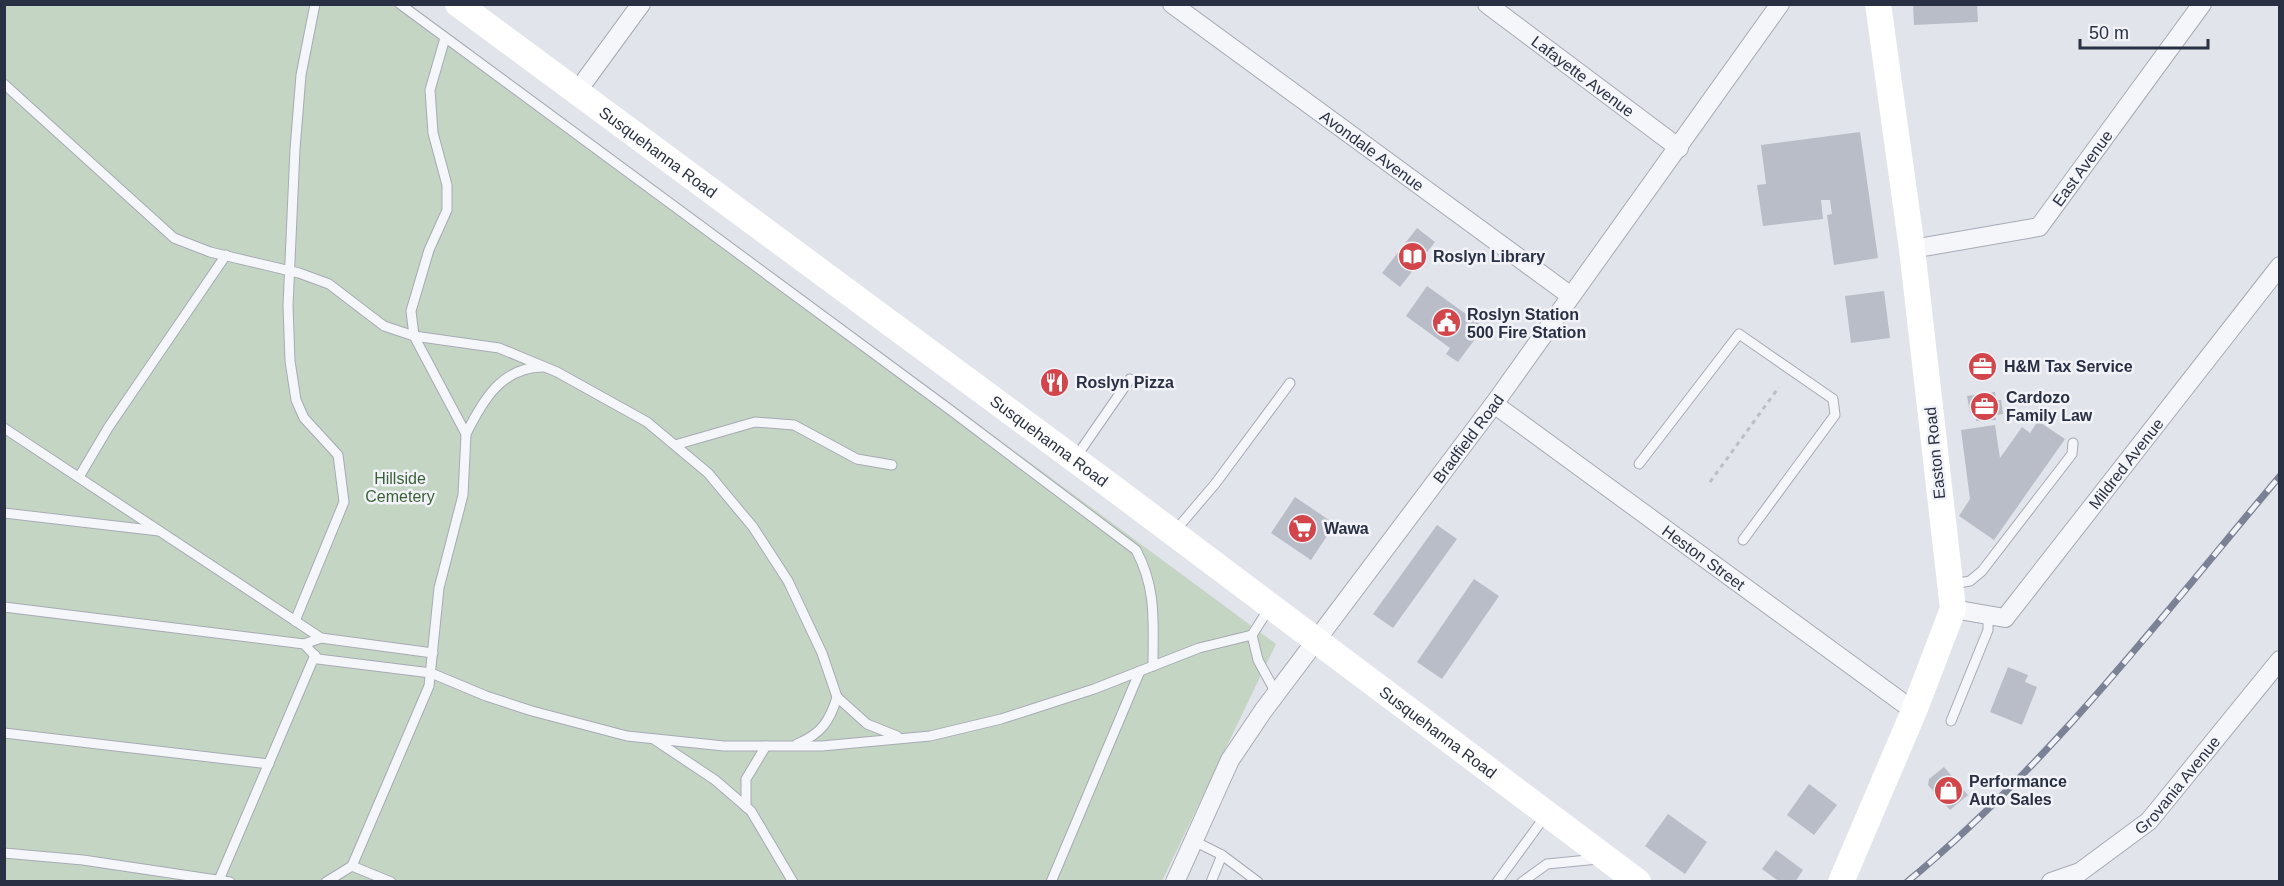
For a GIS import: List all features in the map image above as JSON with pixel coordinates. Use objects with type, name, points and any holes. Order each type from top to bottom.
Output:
[{"type":"main road","name":"Susquehanna Road","points":[[458,4],[1173,532],[1638,882]]},
{"type":"main road","name":"Easton Road","points":[[1841,882],[1914,711],[1952,597],[1912,249],[1878,4]]},
{"type":"street","points":[[576,93],[641,4]]},
{"type":"street","name":"Avondale Avenue","points":[[1172,4],[1571,296]]},
{"type":"street","name":"Lafayette Avenue","points":[[1487,4],[1679,148]]},
{"type":"street","name":"Bradfield Road","points":[[1175,882],[1230,760],[1276,693],[1494,404],[1780,4]]},
{"type":"street","name":"East Avenue","points":[[1912,249],[2039,227],[2202,4]]},
{"type":"street","name":"Mildred Avenue","points":[[1952,597],[1988,616],[2005,618],[2025,596],[2280,266]]},
{"type":"street","name":"Heston Street","points":[[1494,404],[1914,711]]},
{"type":"street","name":"Grovania Avenue","points":[[2051,882],[2080,872],[2149,820],[2280,660]]},
{"type":"lane","points":[[295,621],[344,502],[338,455],[304,418],[296,400],[290,361],[290,270],[301,75],[315,4]]},
{"type":"lane","points":[[400,4],[949,409],[1136,550],[1145,567],[1152,593],[1153,666]]},
{"type":"lane","points":[[445,38],[430,90],[433,133],[447,185],[447,210],[429,250],[411,311],[414,336],[466,434]]},
{"type":"lane","points":[[4,84],[174,238],[226,255],[290,270],[328,284],[384,326],[414,336],[499,348],[546,367],[646,422],[708,473],[759,536],[788,581],[822,652],[837,697],[867,724],[889,734],[908,738]]},
{"type":"lane","points":[[79,477],[108,428],[226,255]]},
{"type":"lane","points":[[1639,464],[1738,334],[1833,399],[1835,415],[1743,540]]},
{"type":"lane","points":[[326,882],[341,877],[352,866],[429,686],[439,588],[463,495],[466,434],[485,397],[497,385],[515,374],[546,367]]},
{"type":"lane","points":[[1074,459],[1130,380]]},
{"type":"lane","points":[[1173,532],[1215,484],[1290,383]]},
{"type":"lane","points":[[675,446],[755,422],[794,425],[857,459],[892,465]]},
{"type":"lane","points":[[4,428],[321,638],[433,653]]},
{"type":"lane","points":[[1952,597],[1982,571],[2072,454],[2073,443]]},
{"type":"lane","points":[[4,513],[162,532]]},
{"type":"lane","points":[[304,644],[318,659],[430,673],[486,696],[532,711],[627,736],[724,746],[822,746],[930,736],[1001,719],[1199,648],[1252,635],[1270,606]]},
{"type":"lane","points":[[4,607],[304,644],[321,638]]},
{"type":"lane","points":[[1951,721],[1988,630],[1988,616]]},
{"type":"lane","points":[[1252,635],[1258,660],[1276,693]]},
{"type":"lane","points":[[4,853],[83,860],[179,879],[225,881],[268,764],[315,655]]},
{"type":"lane","points":[[1051,882],[1140,671]]},
{"type":"lane","points":[[792,746],[812,738],[825,727],[837,697]]},
{"type":"lane","points":[[4,733],[268,764]]},
{"type":"lane","points":[[652,738],[716,780],[746,807],[793,882]]},
{"type":"lane","points":[[746,807],[746,779],[766,746]]},
{"type":"lane","points":[[1497,882],[1547,813]]},
{"type":"lane","points":[[1194,841],[1222,855],[1258,882]]},
{"type":"lane","points":[[1210,882],[1222,855]]},
{"type":"lane","points":[[1522,882],[1547,864],[1608,859]]},
{"type":"lane","points":[[352,866],[392,882]]},
{"type":"path","points":[[1710,482],[1779,387]]},
{"type":"green space","name":"Hillside Cemetery","points":[[5,5],[411,5],[1276,644],[1162,881],[5,882]]},
{"type":"building","points":[[1913,4],[1977,4],[1978,22],[1914,25]]},
{"type":"building","points":[[1860,132],[1878,258],[1834,265],[1827,215],[1832,214],[1830,200],[1821,200],[1823,219],[1763,226],[1757,185],[1766,184],[1761,145]]},
{"type":"building","points":[[1417,228],[1435,242],[1400,287],[1382,273]]},
{"type":"building","points":[[1427,286],[1484,327],[1458,362],[1446,354],[1450,348],[1406,316]]},
{"type":"building","points":[[1884,291],[1890,338],[1851,343],[1845,296]]},
{"type":"building","name":"Cardozo Family Law","points":[[1995,392],[1996,400],[2001,400],[2003,414],[1995,415],[1996,420],[1976,421],[1976,412],[1970,413],[1967,396]]},
{"type":"building","points":[[2038,421],[2065,439],[1994,540],[1959,516],[1970,499],[1961,430],[1995,425],[2000,458],[2022,427],[2030,433]]},
{"type":"building","name":"Wawa","points":[[1295,497],[1335,524],[1311,560],[1271,533]]},
{"type":"building","points":[[1437,525],[1457,539],[1393,628],[1373,614]]},
{"type":"building","points":[[1474,579],[1499,596],[1442,679],[1417,662]]},
{"type":"building","points":[[2008,667],[2028,675],[2025,682],[2037,687],[2022,725],[1990,712]]},
{"type":"building","name":"Performance Auto Sales","points":[[1944,767],[1968,795],[1950,810],[1928,785],[1929,779]]},
{"type":"building","points":[[1809,784],[1837,805],[1814,835],[1787,815]]},
{"type":"building","points":[[1668,814],[1707,842],[1685,874],[1645,846]]},
{"type":"building","points":[[1776,850],[1803,870],[1795,882],[1780,882],[1762,869]]},
{"type":"railway","points":[[1907,882],[1959,837],[2056,739],[2148,635],[2280,476]]},
{"type":"place","name":"Roslyn Library","points":[[1412,256]]},
{"type":"place","name":"Roslyn Station 500 Fire Station","points":[[1446,323]]},
{"type":"place","name":"H&M Tax Service","points":[[1983,366]]},
{"type":"place","name":"Roslyn Pizza","points":[[1055,382]]},
{"type":"place","name":"Cardozo Family Law","points":[[1985,406]]},
{"type":"place","name":"Wawa","points":[[1303,528]]},
{"type":"place","name":"Performance Auto Sales","points":[[1948,790]]}]
